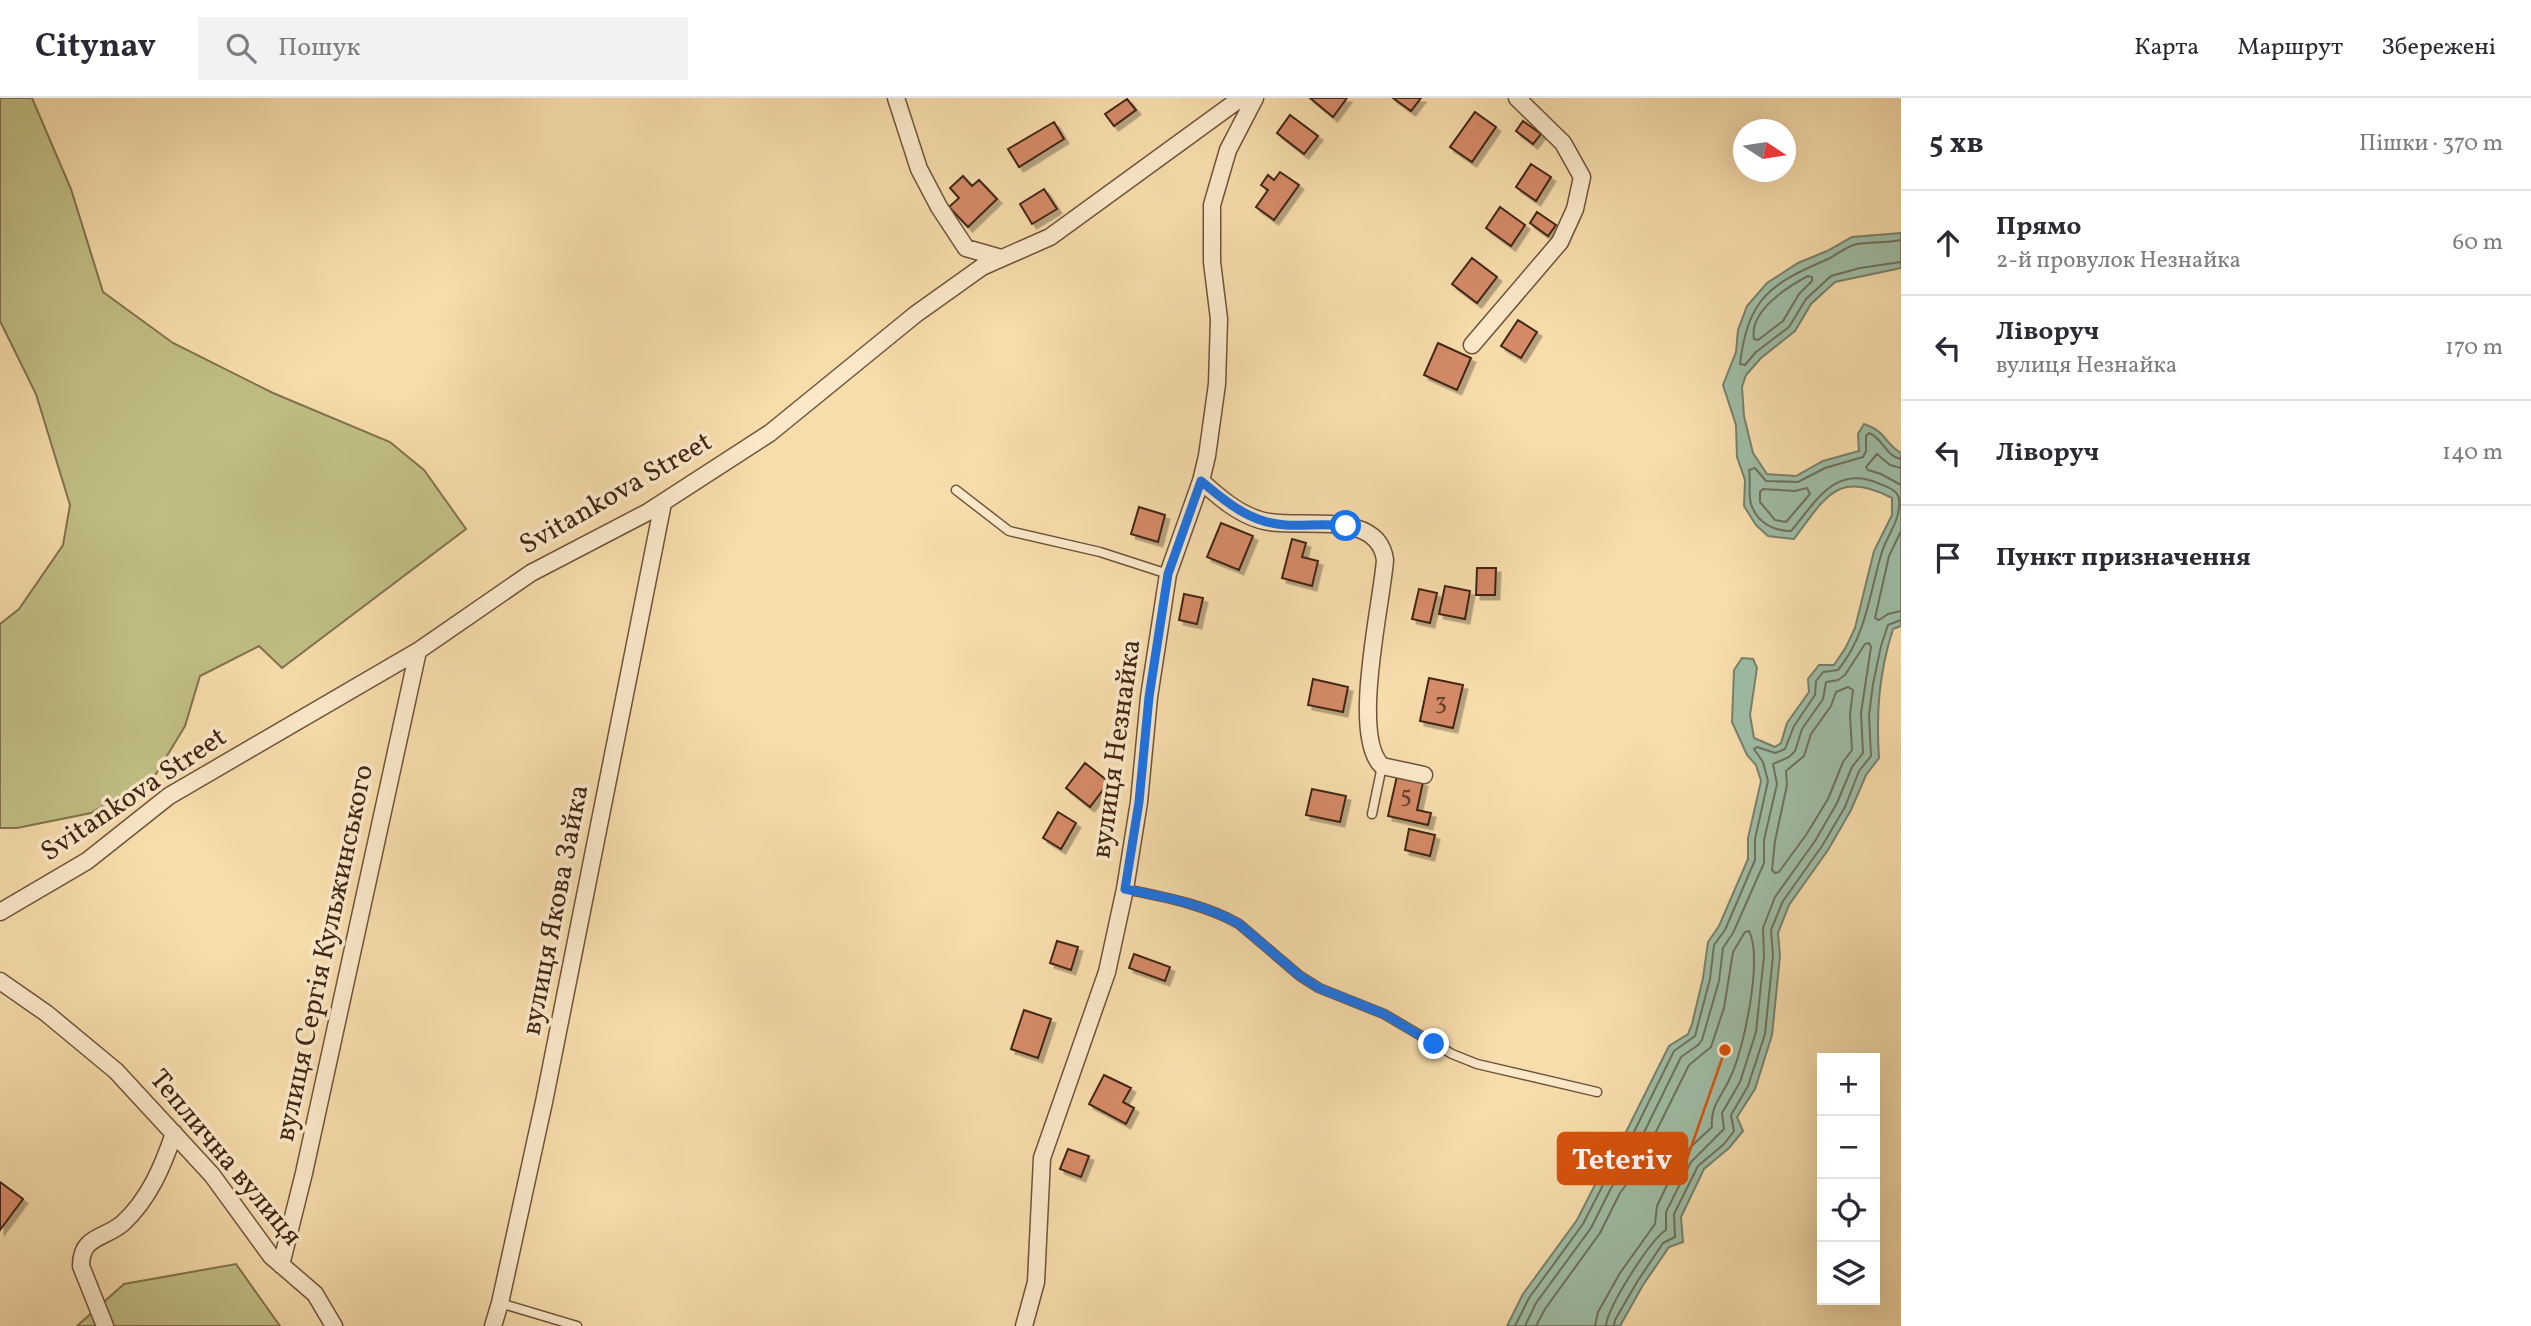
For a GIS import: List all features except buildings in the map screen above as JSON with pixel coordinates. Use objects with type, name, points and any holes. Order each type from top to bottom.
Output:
[{"type":"street","points":[[896,98],[919,169],[946,218],[966,248],[1002,258]]},
{"type":"street","name":"Svitankova Street","points":[[0,912],[87,861],[169,796],[418,651],[531,573],[663,503],[771,433],[916,314],[982,267],[1050,237],[1241,98]]},
{"type":"street","name":"вулиця Незнайка","points":[[1024,1326],[1035,1282],[1042,1158],[1107,972],[1125,889],[1139,802],[1149,697],[1168,574],[1201,481],[1214,412],[1219,319],[1212,262],[1212,205],[1228,150],[1255,98]]},
{"type":"street","points":[[1472,345],[1560,242],[1576,209],[1580,188],[1581,177],[1563,143],[1517,98]]},
{"type":"street","points":[[1201,481],[1237,510],[1262,521],[1289,525],[1346,526],[1367,533],[1380,544],[1385,560],[1371,667],[1369,734],[1373,754],[1382,766],[1424,775]]},
{"type":"street","name":"вулиця Якова Зайка","points":[[493,1326],[547,1088],[663,503]]},
{"type":"street","name":"вулиця Сергія Кульжинського","points":[[281,1265],[307,1160],[418,651]]},
{"type":"street","name":"Теплична вулиця","points":[[0,981],[46,1013],[116,1071],[212,1175],[271,1256],[315,1294],[334,1326]]},
{"type":"street","points":[[105,1326],[81,1266],[81,1255],[88,1243],[123,1223],[136,1207],[156,1180],[174,1133]]},
{"type":"lane","points":[[956,490],[1009,531],[1100,552],[1168,574]]},
{"type":"lane","points":[[1372,814],[1382,766]]},
{"type":"lane","points":[[1125,889],[1167,898],[1229,918],[1300,976],[1319,988],[1384,1014],[1452,1054],[1477,1063],[1597,1092]]},
{"type":"lane","points":[[500,1303],[577,1326]]},
{"type":"shaded area","points":[[0,98],[32,98],[71,189],[103,292],[173,343],[273,393],[390,442],[424,470],[466,529],[282,668],[259,646],[200,676],[185,726],[156,774],[91,813],[17,828],[0,828],[0,624],[19,609],[63,545],[70,505],[36,394],[0,321]]},
{"type":"shaded area","points":[[236,1264],[280,1326],[77,1326],[124,1284]]},
{"type":"water","points":[[1901,233],[1901,268],[1835,282],[1811,304],[1795,331],[1761,358],[1746,375],[1742,387],[1744,416],[1753,453],[1767,474],[1796,476],[1823,461],[1859,451],[1858,434],[1864,424],[1877,430],[1901,453],[1901,626],[1893,629],[1882,677],[1878,709],[1879,758],[1866,775],[1851,810],[1828,850],[1789,905],[1778,933],[1780,956],[1772,1035],[1755,1089],[1737,1117],[1743,1131],[1729,1148],[1704,1169],[1681,1217],[1683,1242],[1669,1247],[1620,1326],[1507,1326],[1523,1294],[1577,1220],[1598,1179],[1615,1154],[1669,1046],[1688,1034],[1692,1024],[1708,942],[1719,926],[1748,859],[1748,838],[1761,781],[1756,765],[1747,755],[1732,722],[1734,670],[1742,658],[1753,659],[1757,668],[1750,715],[1754,738],[1775,747],[1781,743],[1787,723],[1809,692],[1808,679],[1819,665],[1834,665],[1846,647],[1855,628],[1874,551],[1892,515],[1892,498],[1858,486],[1845,487],[1824,500],[1794,539],[1768,536],[1756,525],[1744,506],[1745,480],[1737,457],[1736,425],[1723,385],[1736,352],[1738,330],[1747,306],[1767,283],[1798,263],[1852,237]]},
{"type":"place","name":"Teteriv","points":[[1725,1050]]},
{"type":"route","points":[[1346,526],[1289,525],[1262,521],[1237,510],[1201,481],[1168,574],[1149,697],[1139,802],[1125,889],[1167,898],[1229,918],[1300,976],[1319,988],[1384,1014],[1434,1044]]}]
